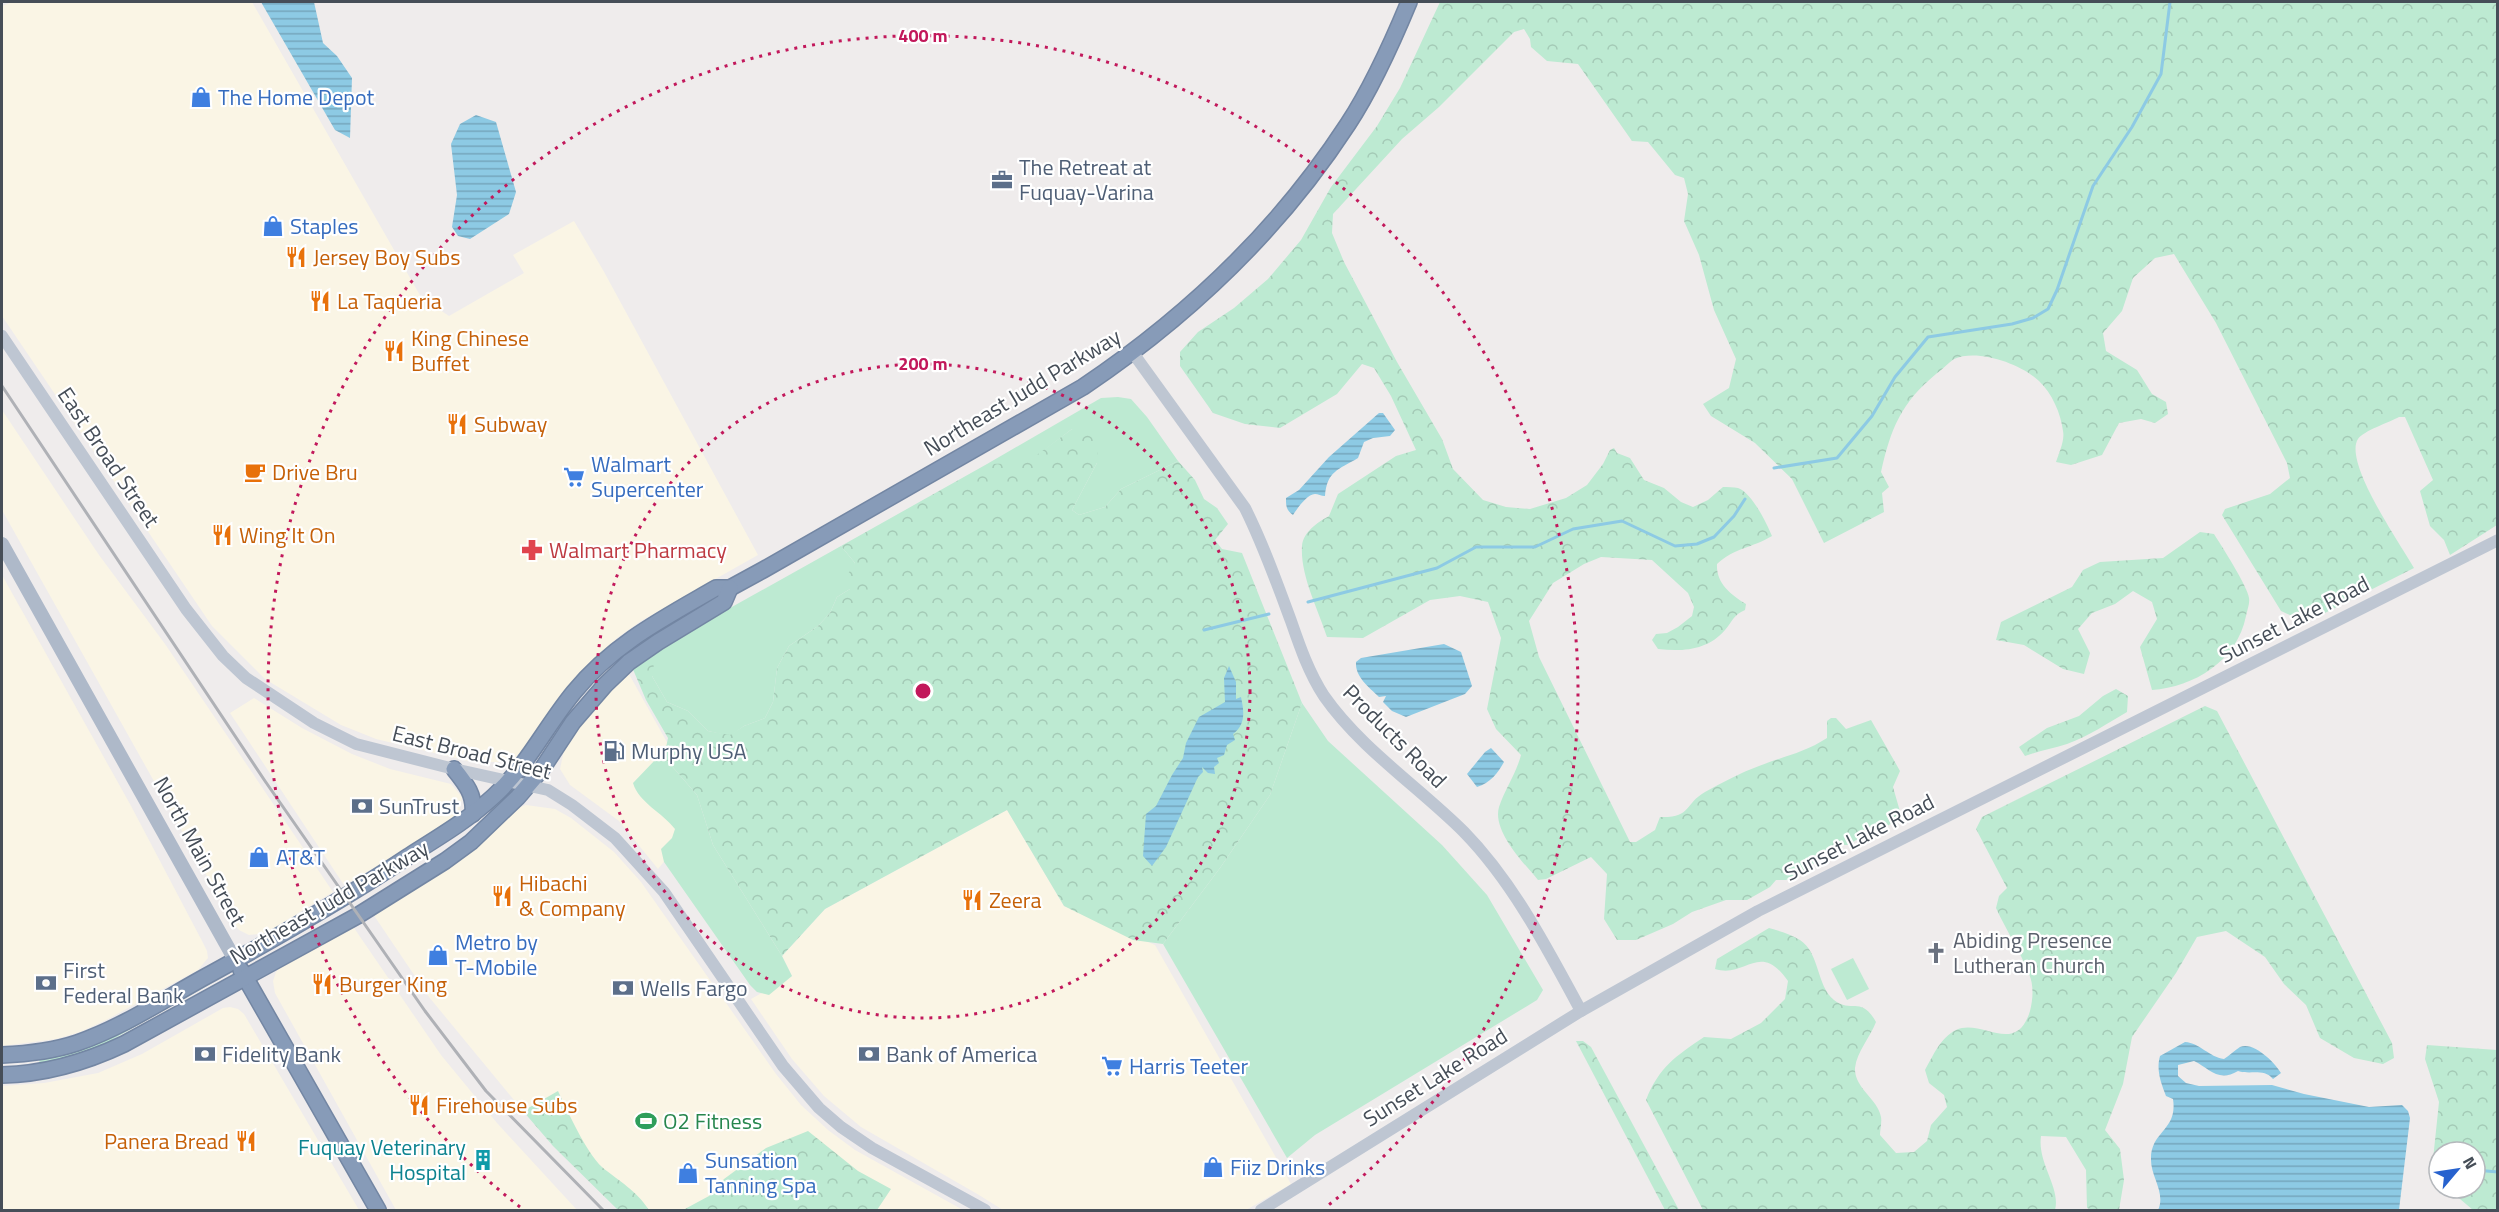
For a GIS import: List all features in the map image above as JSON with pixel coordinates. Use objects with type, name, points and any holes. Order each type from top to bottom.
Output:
[{"type":"highway","name":"Northeast Judd Parkway","points":[[2,1055],[57,1048],[100,1034],[236,960],[367,884],[473,814],[509,781],[574,692],[615,650],[657,622],[716,588],[730,588],[1030,418],[1083,387],[1133,353],[1225,274],[1296,195],[1349,124],[1391,46],[1409,2]]},
{"type":"highway","name":"Northeast Judd Parkway","points":[[2,1075],[46,1071],[101,1055],[246,978],[357,915],[445,861],[489,826],[529,785],[552,757],[573,722],[629,662],[724,602],[730,588]]},
{"type":"highway","points":[[454,770],[471,791],[473,814]]},
{"type":"highway","name":"North Main Street","points":[[236,960],[378,1210]]},
{"type":"highway","points":[[2,1066],[17,1062],[20,1054]]},
{"type":"main road","name":"East Broad Street","points":[[2,336],[186,609],[223,656],[263,690],[331,733],[356,744],[454,770],[552,791],[572,804],[615,838],[669,900],[783,1066],[819,1108],[841,1127],[872,1148],[985,1210]]},
{"type":"main road","name":"Products Road","points":[[1133,353],[1245,507],[1257,532],[1308,666],[1325,697],[1351,727],[1463,831],[1481,851],[1514,896],[1581,1011]]},
{"type":"main road","name":"Sunset Lake Road","points":[[1261,1210],[1581,1011],[1758,911],[2498,540]]},
{"type":"main road","name":"North Main Street","points":[[2,544],[236,960]]},
{"type":"shaded area","points":[[12,2],[252,2],[421,297],[449,316],[524,273],[513,255],[574,221],[758,555],[641,621],[617,638],[567,687],[523,750],[515,758],[506,762],[472,762],[376,739],[341,725],[265,679],[212,626],[2,316],[2,6]]},
{"type":"shaded area","points":[[2,410],[99,555],[165,644],[333,892],[266,933],[249,935],[239,930],[234,924],[2,510]]},
{"type":"shaded area","points":[[2,575],[130,804],[201,939],[208,958],[198,970],[80,1032],[56,1039],[2,1046]]},
{"type":"shaded area","points":[[629,674],[673,753],[685,836],[658,869],[619,821],[570,785],[560,769],[564,750],[580,726],[597,704]]},
{"type":"shaded area","points":[[254,698],[302,728],[352,754],[390,769],[451,784],[462,797],[459,813],[439,831],[344,885],[230,713]]},
{"type":"shaded area","points":[[526,805],[555,809],[571,818],[614,852],[641,882],[776,1074],[801,1105],[828,1130],[855,1150],[963,1210],[619,1210],[523,1111],[429,997],[373,914],[518,808]]},
{"type":"shaded area","points":[[1007,810],[1064,906],[1155,945],[1291,1184],[1246,1210],[1003,1210],[861,1127],[824,1096],[792,1059],[751,999],[792,976],[782,956],[825,909]]},
{"type":"shaded area","points":[[352,925],[441,1055],[497,1123],[577,1210],[396,1210],[275,993],[273,981],[282,965]]},
{"type":"shaded area","points":[[230,1007],[244,1014],[359,1210],[2,1210],[2,1086],[44,1083],[98,1073],[142,1054],[223,1008]]},
{"type":"green space","points":[[1440,2],[2497,2],[2497,525],[2450,555],[2444,540],[2430,526],[2420,491],[2433,480],[2405,417],[2399,417],[2361,436],[2358,439],[2356,450],[2366,484],[2414,568],[2315,618],[2303,621],[2281,611],[2222,515],[2225,509],[2270,494],[2290,478],[2287,463],[2216,323],[2174,254],[2155,258],[2133,278],[2122,311],[2103,333],[2106,351],[2137,370],[2152,394],[2166,402],[2168,414],[2155,423],[2141,419],[2119,423],[2102,455],[2071,465],[2056,462],[2063,438],[2062,424],[2052,398],[2044,386],[2022,369],[1999,360],[1975,355],[1954,359],[1914,395],[1899,417],[1881,472],[1889,487],[1882,493],[1884,512],[1824,543],[1792,479],[1755,443],[1711,416],[1703,404],[1729,388],[1736,359],[1714,310],[1699,255],[1684,221],[1688,194],[1684,178],[1675,175],[1648,142],[1632,141],[1578,64],[1547,61],[1531,47],[1530,39],[1524,29],[1514,32],[1439,107],[1402,139],[1333,214],[1332,233],[1344,262],[1397,362],[1442,439],[1453,469],[1483,500],[1506,507],[1530,509],[1566,498],[1587,485],[1603,464],[1610,450],[1614,448],[1617,453],[1630,458],[1644,480],[1664,488],[1681,502],[1693,507],[1708,500],[1723,487],[1738,488],[1753,502],[1766,523],[1772,536],[1737,551],[1717,564],[1717,571],[1722,582],[1730,592],[1746,604],[1745,610],[1736,616],[1718,637],[1703,646],[1686,650],[1658,649],[1652,640],[1656,634],[1667,633],[1692,616],[1694,607],[1688,593],[1652,560],[1601,557],[1584,564],[1553,583],[1529,621],[1539,657],[1630,842],[1636,842],[1655,830],[1660,817],[1683,813],[1698,797],[1718,785],[1827,738],[1827,721],[1831,718],[1836,718],[1846,729],[1871,720],[1900,771],[1893,787],[1901,815],[1889,825],[1874,829],[1848,845],[1837,845],[1817,858],[1811,868],[1786,880],[1776,880],[1770,887],[1747,900],[1726,900],[1692,912],[1673,924],[1636,940],[1617,940],[1604,919],[1607,874],[1591,857],[1546,879],[1538,880],[1518,856],[1500,826],[1499,807],[1521,755],[1496,729],[1487,709],[1501,638],[1488,602],[1460,596],[1430,600],[1363,638],[1327,637],[1304,569],[1302,546],[1305,536],[1316,524],[1329,516],[1338,494],[1396,456],[1416,450],[1391,396],[1374,368],[1362,364],[1337,394],[1280,428],[1245,424],[1213,413],[1180,366],[1180,352],[1198,332],[1234,308],[1268,279],[1301,240],[1331,187],[1377,126],[1400,88]]},
{"type":"green space","points":[[1101,398],[1131,399],[1147,417],[1178,461],[1121,489],[1105,507],[1079,515],[1072,510],[1097,463],[1072,429],[1026,464],[987,464]]},
{"type":"green space","points":[[1072,429],[1098,436],[1097,463],[1072,510],[1079,515],[1105,507],[1121,489],[1178,461],[1195,480],[1204,499],[1217,508],[1228,524],[1215,540],[1222,549],[1242,553],[1302,703],[1270,795],[1220,868],[1163,944],[1133,940],[1064,906],[1007,810],[825,909],[782,956],[713,845],[697,795],[664,757],[668,738],[646,700],[632,667],[646,655],[655,658],[652,676],[667,702],[688,711],[708,731],[730,735],[744,726],[765,718],[773,702],[777,668],[789,646],[818,626],[830,613],[837,597],[850,589],[846,577],[855,563],[841,546],[987,464],[1026,463]]},
{"type":"green space","points":[[2200,532],[2214,534],[2239,576],[2247,593],[2249,605],[2241,632],[2233,646],[2211,669],[2198,677],[2183,684],[2152,690],[2140,647],[2157,619],[2152,602],[2133,591],[2115,604],[2092,613],[2078,629],[2090,653],[2084,674],[2063,669],[2024,645],[1996,640],[2001,622],[2072,587],[2083,570],[2100,562],[2163,558]]},
{"type":"green space","points":[[841,546],[855,563],[850,589],[837,597],[830,613],[818,626],[789,646],[777,668],[773,702],[765,718],[744,726],[730,736],[708,731],[688,711],[667,702],[652,676],[646,655]]},
{"type":"green space","points":[[2116,689],[2128,696],[2127,712],[2067,744],[2025,756],[2019,747],[2047,728],[2079,716],[2103,696]]},
{"type":"green space","points":[[1302,703],[1328,741],[1442,845],[1487,895],[1543,990],[1537,1000],[1315,1135],[1287,1158],[1163,944],[1220,868],[1270,795]]},
{"type":"green space","points":[[2205,706],[2217,711],[2392,1043],[2394,1058],[2383,1064],[2354,1058],[2320,1038],[2306,1005],[2284,984],[2265,957],[2226,931],[2197,937],[2176,973],[2132,1037],[2123,1084],[2105,1130],[2120,1149],[2124,1180],[2119,1210],[2087,1208],[2086,1170],[2066,1137],[2041,1136],[2042,1156],[2055,1193],[2055,1210],[1703,1210],[1646,1100],[1669,1063],[1704,1037],[1731,1039],[1761,1023],[1785,999],[1788,981],[1778,969],[1769,963],[1752,963],[1726,971],[1715,969],[1717,959],[1769,928],[1800,940],[1811,953],[1828,994],[1840,1004],[1866,1009],[1876,1022],[1858,1056],[1855,1068],[1858,1082],[1879,1111],[1880,1135],[1896,1153],[1914,1152],[1927,1141],[1931,1125],[1947,1107],[1944,1095],[1929,1083],[1925,1070],[1941,1042],[1950,1033],[1966,1028],[2007,1034],[2016,1032],[2024,1025],[2030,1011],[2031,978],[1996,908],[1999,896],[2007,888],[1976,829],[1982,817]]},
{"type":"green space","points":[[664,757],[697,795],[713,845],[792,976],[769,995],[757,992],[750,985],[664,862],[661,849],[672,838],[675,829],[645,802],[633,783],[656,759]]},
{"type":"green space","points":[[1853,958],[1869,989],[1847,1000],[1831,969]]},
{"type":"green space","points":[[210,981],[212,983],[85,1054],[40,1066],[39,1059]]},
{"type":"green space","points":[[1576,1041],[1583,1041],[1591,1047],[1679,1210],[1665,1210]]},
{"type":"green space","points":[[2427,1045],[2497,1050],[2497,1210],[2473,1210],[2461,1200],[2487,1200],[2487,1140],[2435,1140],[2439,1102],[2425,1059]]},
{"type":"green space","points":[[558,1091],[596,1160],[633,1191],[649,1210],[618,1210],[553,1146],[523,1111]]},
{"type":"green space","points":[[808,1131],[858,1171],[891,1189],[877,1210],[683,1210],[709,1196],[724,1179],[766,1148]]},
{"type":"water","points":[[261,2],[314,2],[323,43],[337,56],[352,78],[350,138],[335,130]]},
{"type":"water","points":[[476,115],[496,122],[516,192],[509,214],[470,239],[458,236],[452,227],[457,195],[451,144],[460,124]]},
{"type":"water","points":[[1379,413],[1383,413],[1395,430],[1390,436],[1373,438],[1364,442],[1358,458],[1331,476],[1325,496],[1316,494],[1309,496],[1293,515],[1287,508],[1286,498],[1299,490],[1329,457]]},
{"type":"water","points":[[1444,644],[1461,652],[1472,686],[1465,694],[1406,717],[1392,711],[1383,702],[1386,696],[1379,697],[1363,681],[1356,667],[1356,662],[1361,658]]},
{"type":"water","points":[[1229,666],[1236,682],[1236,699],[1241,697],[1242,722],[1233,734],[1235,740],[1227,745],[1224,755],[1217,758],[1219,763],[1214,767],[1215,774],[1208,773],[1202,767],[1203,772],[1198,777],[1166,847],[1152,866],[1143,856],[1146,814],[1156,806],[1183,758],[1186,743],[1199,717],[1225,702],[1224,678]]},
{"type":"water","points":[[1491,748],[1504,762],[1493,777],[1477,787],[1467,774]]},
{"type":"water","points":[[2185,1042],[2224,1059],[2240,1047],[2251,1047],[2269,1059],[2281,1073],[2273,1079],[2261,1073],[2238,1071],[2219,1075],[2194,1061],[2178,1065],[2178,1076],[2186,1083],[2199,1086],[2272,1085],[2369,1107],[2402,1105],[2408,1111],[2410,1118],[2399,1210],[2158,1210],[2160,1197],[2152,1166],[2152,1150],[2172,1118],[2173,1110],[2173,1099],[2166,1096],[2161,1081],[2159,1061],[2160,1056]]},
{"type":"waterway","points":[[1774,468],[1837,458],[1872,416],[1895,377],[1928,337],[2012,324],[2033,318],[2048,309],[2057,290],[2093,186],[2132,127],[2161,74],[2170,2]]},
{"type":"waterway","points":[[1308,602],[1437,568],[1476,547],[1535,547],[1573,529],[1622,521],[1675,546],[1697,544],[1714,537],[1734,516],[1745,499]]},
{"type":"waterway","points":[[1204,630],[1269,614]]},
{"type":"waterway","points":[[2487,1171],[2498,1172]]},
{"type":"railway","points":[[2,386],[265,781],[425,1011],[486,1091],[603,1210]]},
{"type":"place","name":"The Home Depot","points":[[201,97]]},
{"type":"place","name":"The Retreat at Fuquay-Varina","points":[[1002,180]]},
{"type":"place","name":"Staples","points":[[273,226]]},
{"type":"place","name":"Jersey Boy Subs","points":[[296,257]]},
{"type":"place","name":"La Taqueria","points":[[320,301]]},
{"type":"place","name":"King Chinese Buffet","points":[[394,351]]},
{"type":"place","name":"Subway","points":[[457,424]]},
{"type":"place","name":"Drive Bru","points":[[255,472]]},
{"type":"place","name":"Walmart Supercenter","points":[[574,477]]},
{"type":"place","name":"Wing It On","points":[[222,535]]},
{"type":"place","name":"Walmart Pharmacy","points":[[532,550]]},
{"type":"place","name":"Murphy USA","points":[[614,751]]},
{"type":"place","name":"SunTrust","points":[[362,806]]},
{"type":"place","name":"AT&T","points":[[259,857]]},
{"type":"place","name":"Hibachi & Company","points":[[502,896]]},
{"type":"place","name":"Zeera","points":[[972,900]]},
{"type":"place","name":"Abiding Presence Lutheran Church","points":[[1936,953]]},
{"type":"place","name":"Metro by T-Mobile","points":[[438,955]]},
{"type":"place","name":"First Federal Bank","points":[[46,983]]},
{"type":"place","name":"Burger King","points":[[322,984]]},
{"type":"place","name":"Wells Fargo","points":[[623,988]]},
{"type":"place","name":"Fidelity Bank","points":[[205,1054]]},
{"type":"place","name":"Bank of America","points":[[869,1054]]},
{"type":"place","name":"Harris Teeter","points":[[1112,1066]]},
{"type":"place","name":"Firehouse Subs","points":[[419,1105]]},
{"type":"place","name":"O2 Fitness","points":[[646,1121]]},
{"type":"place","name":"Panera Bread","points":[[246,1141]]},
{"type":"place","name":"Fuquay Veterinary Hospital","points":[[483,1160]]},
{"type":"place","name":"Fiiz Drinks","points":[[1213,1167]]},
{"type":"place","name":"Sunsation Tanning Spa","points":[[688,1173]]}]
